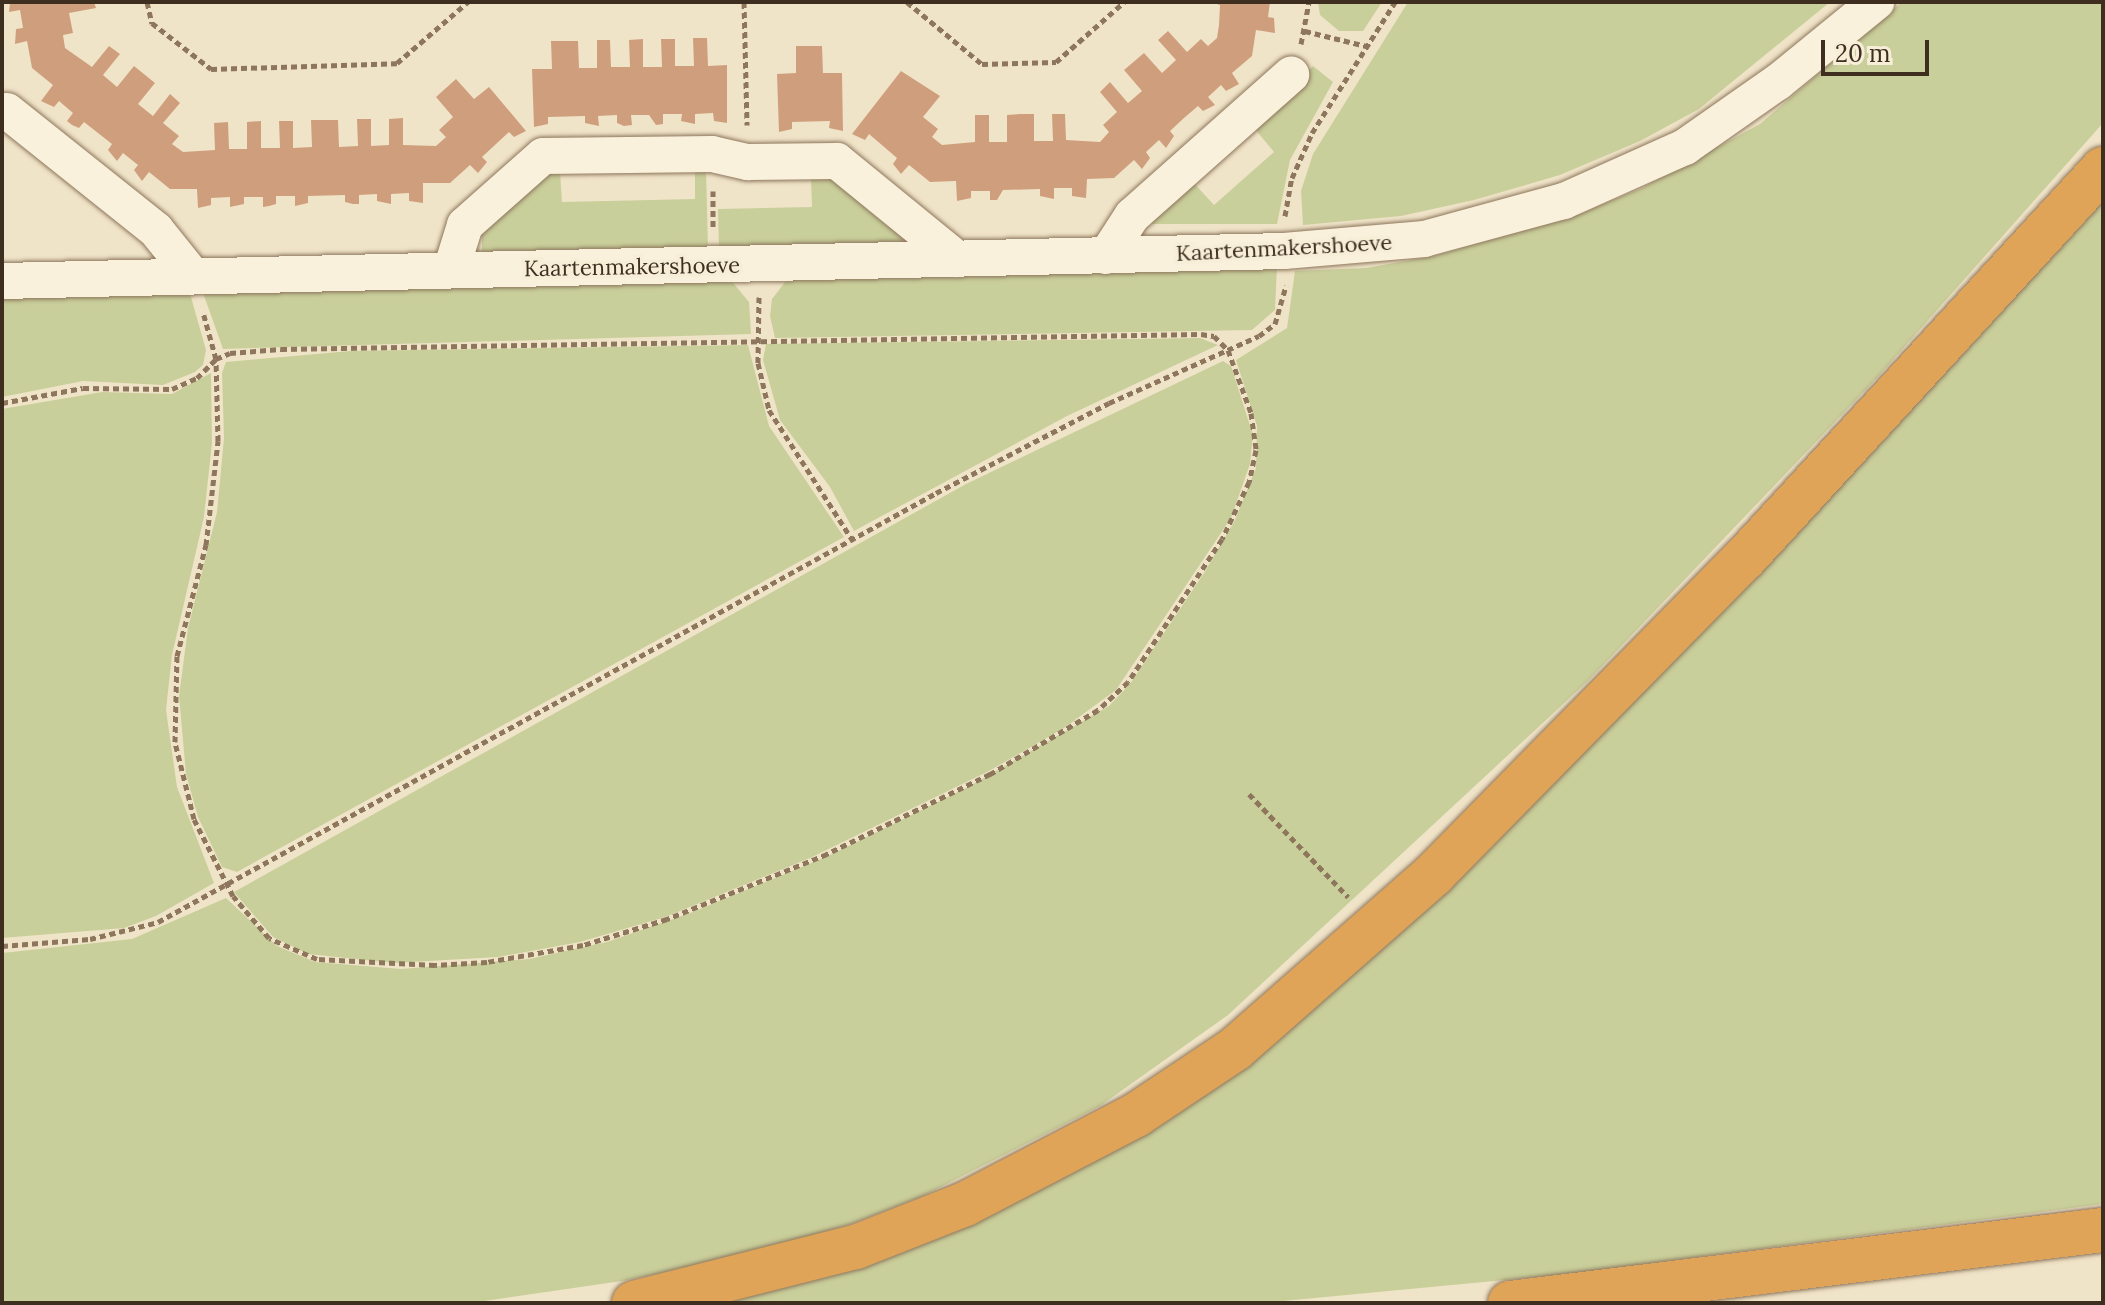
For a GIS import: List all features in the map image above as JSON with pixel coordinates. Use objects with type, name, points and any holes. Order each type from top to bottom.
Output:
[{"type":"highway","points":[[634,1303],[856,1247],[965,1204],[1136,1115],[1235,1049],[1434,874],[1745,558],[2103,169]]},
{"type":"highway","points":[[1510,1303],[2103,1230]]},
{"type":"street","name":"Kaartenmakershoeve","points":[[2,281],[1284,251],[1424,239],[1564,201],[1634,173],[1685,147],[1778,82],[1876,2]]},
{"type":"street","points":[[1106,256],[1132,216],[1291,75]]},
{"type":"street","points":[[7,111],[156,230],[193,276]]},
{"type":"street","points":[[451,270],[465,225],[543,156],[712,154],[748,162],[837,161],[957,259]]},
{"type":"path","points":[[147,2],[152,23],[211,69],[397,63],[468,2]]},
{"type":"path","points":[[744,2],[748,162]]},
{"type":"path","points":[[907,2],[982,64],[1056,62],[1124,2]]},
{"type":"path","points":[[2,946],[126,934],[227,886],[1036,440],[1228,350],[1275,324],[1284,308],[1284,251],[1292,178],[1312,133],[1395,2]]},
{"type":"path","points":[[1305,31],[1366,46]]},
{"type":"path","points":[[712,154],[714,265]]},
{"type":"path","points":[[760,264],[757,340],[769,410],[853,541]]},
{"type":"path","points":[[2,403],[75,388],[172,389],[197,378],[216,359],[281,349],[1201,334],[1214,336],[1228,350],[1251,413],[1256,450],[1245,492],[1222,539],[1118,693],[990,774],[827,854],[667,919],[583,945],[487,962],[364,965],[307,957],[269,938],[227,886],[183,787],[173,705],[177,656],[211,515],[218,441],[216,359],[193,276]]},
{"type":"path","points":[[1249,794],[1348,897]]},
{"type":"green space","points":[[1318,2],[1382,2],[1363,31],[1339,31],[1320,15]]},
{"type":"green space","points":[[1408,2],[1830,2],[1699,109],[1640,141],[1560,175],[1474,200],[1401,216],[1303,225],[1301,191],[1313,154]]},
{"type":"green space","points":[[1902,2],[2103,2],[2103,123],[1875,380],[1588,681],[1228,1015],[1100,1106],[923,1196],[851,1224],[739,1257],[622,1281],[471,1303],[2,1303],[2,953],[132,939],[226,898],[277,946],[315,962],[401,969],[529,959],[607,942],[693,912],[828,856],[968,787],[1109,706],[1130,684],[1204,573],[1235,520],[1256,468],[1257,426],[1236,360],[1287,328],[1295,271],[1366,268],[1434,256],[1582,213],[1642,188],[1760,124]]},
{"type":"green space","points":[[1313,66],[1333,82],[1290,160],[1277,224],[1144,224],[1192,181],[1214,205],[1274,152],[1254,128]]},
{"type":"green space","points":[[695,167],[706,167],[708,250],[482,256],[482,230],[547,170],[560,172],[562,202],[695,199]]},
{"type":"green space","points":[[831,174],[902,234],[903,246],[719,250],[718,209],[812,207],[811,178]]},
{"type":"green space","points":[[2103,189],[2103,1204],[1569,1274],[1262,1303],[705,1303],[1234,1059]]},
{"type":"green space","points":[[1277,266],[1275,310],[1252,330],[775,338],[770,316],[772,299],[789,277]]},
{"type":"green space","points":[[729,278],[749,302],[751,334],[223,349],[202,290]]},
{"type":"green space","points":[[189,290],[206,350],[203,365],[195,372],[163,385],[83,381],[2,397],[2,295]]},
{"type":"green space","points":[[1200,338],[1218,345],[1067,416],[854,531],[830,487],[780,420],[763,360],[766,344]]},
{"type":"green space","points":[[748,345],[769,426],[844,537],[237,872],[222,867],[198,817],[186,774],[179,696],[188,628],[217,512],[224,438],[222,373],[226,362],[350,351]]},
{"type":"green space","points":[[1223,361],[1231,366],[1253,435],[1250,464],[1231,518],[1116,690],[1064,728],[989,771],[810,858],[665,917],[580,942],[498,957],[394,963],[308,954],[273,937],[234,892],[966,484]]},
{"type":"green space","points":[[211,373],[212,443],[204,517],[172,655],[166,710],[177,787],[214,883],[156,916],[124,928],[2,938],[2,409],[102,392],[172,394]]},
{"type":"building","points":[[10,2],[94,2],[96,8],[69,13],[73,33],[63,35],[65,48],[92,67],[109,46],[120,54],[103,75],[117,87],[134,66],[155,83],[138,104],[153,116],[170,94],[180,103],[163,123],[179,136],[172,144],[183,152],[215,150],[214,123],[228,122],[229,149],[247,149],[247,122],[261,121],[261,148],[280,148],[279,121],[293,121],[293,148],[312,147],[311,120],[338,120],[339,147],[358,146],[357,119],[371,119],[371,146],[389,145],[389,119],[403,118],[403,145],[436,146],[446,137],[439,130],[453,117],[436,97],[456,79],[474,99],[489,87],[526,131],[514,137],[509,132],[482,157],[487,162],[478,173],[470,165],[450,183],[423,183],[423,203],[409,201],[409,193],[391,194],[391,204],[377,201],[377,194],[359,195],[359,204],[345,202],[345,195],[308,196],[308,203],[295,206],[295,196],[276,196],[276,204],[263,207],[263,197],[244,197],[244,204],[230,207],[230,197],[211,198],[211,205],[198,208],[197,189],[170,189],[149,172],[142,181],[134,170],[138,165],[123,153],[117,161],[108,150],[112,144],[84,122],[79,128],[67,121],[73,113],[59,101],[54,107],[41,101],[53,85],[32,68],[27,41],[15,44],[16,29],[23,28],[20,10],[9,12]]},
{"type":"building","points":[[1211,2],[1270,2],[1268,17],[1274,18],[1275,33],[1256,30],[1252,56],[1232,73],[1239,84],[1226,91],[1221,85],[1208,97],[1215,105],[1203,111],[1198,106],[1184,118],[1170,131],[1174,136],[1166,148],[1159,140],[1146,152],[1150,158],[1142,169],[1134,160],[1114,178],[1087,179],[1086,198],[1072,196],[1072,188],[1054,188],[1054,199],[1040,196],[1040,189],[1003,190],[997,200],[990,200],[990,191],[971,191],[971,198],[957,201],[956,181],[930,182],[909,165],[901,174],[893,164],[897,158],[869,134],[865,140],[852,134],[901,71],[940,96],[923,117],[938,129],[932,137],[942,145],[975,142],[975,115],[989,115],[989,142],[1007,142],[1007,115],[1020,114],[1034,114],[1034,141],[1053,141],[1052,114],[1065,114],[1066,140],[1100,142],[1109,132],[1103,125],[1117,112],[1100,92],[1110,82],[1128,103],[1142,91],[1124,70],[1144,53],[1162,73],[1176,60],[1158,40],[1168,31],[1187,52],[1201,39],[1208,46],[1217,38],[1219,25],[1220,5]]},
{"type":"building","points":[[693,38],[707,38],[708,66],[727,65],[727,123],[714,121],[713,113],[695,114],[695,124],[681,121],[682,114],[663,114],[663,124],[656,125],[649,115],[631,115],[632,125],[624,126],[617,123],[617,115],[598,116],[599,126],[585,123],[585,116],[548,117],[548,124],[534,127],[532,69],[552,69],[551,41],[578,41],[579,68],[597,68],[597,40],[610,40],[611,67],[630,67],[629,40],[643,39],[643,67],[662,67],[661,39],[675,39],[675,66],[694,66]]},
{"type":"building","points":[[796,46],[822,46],[823,73],[842,73],[843,131],[829,128],[830,121],[792,122],[792,129],[779,132],[777,74],[796,73]]}]
